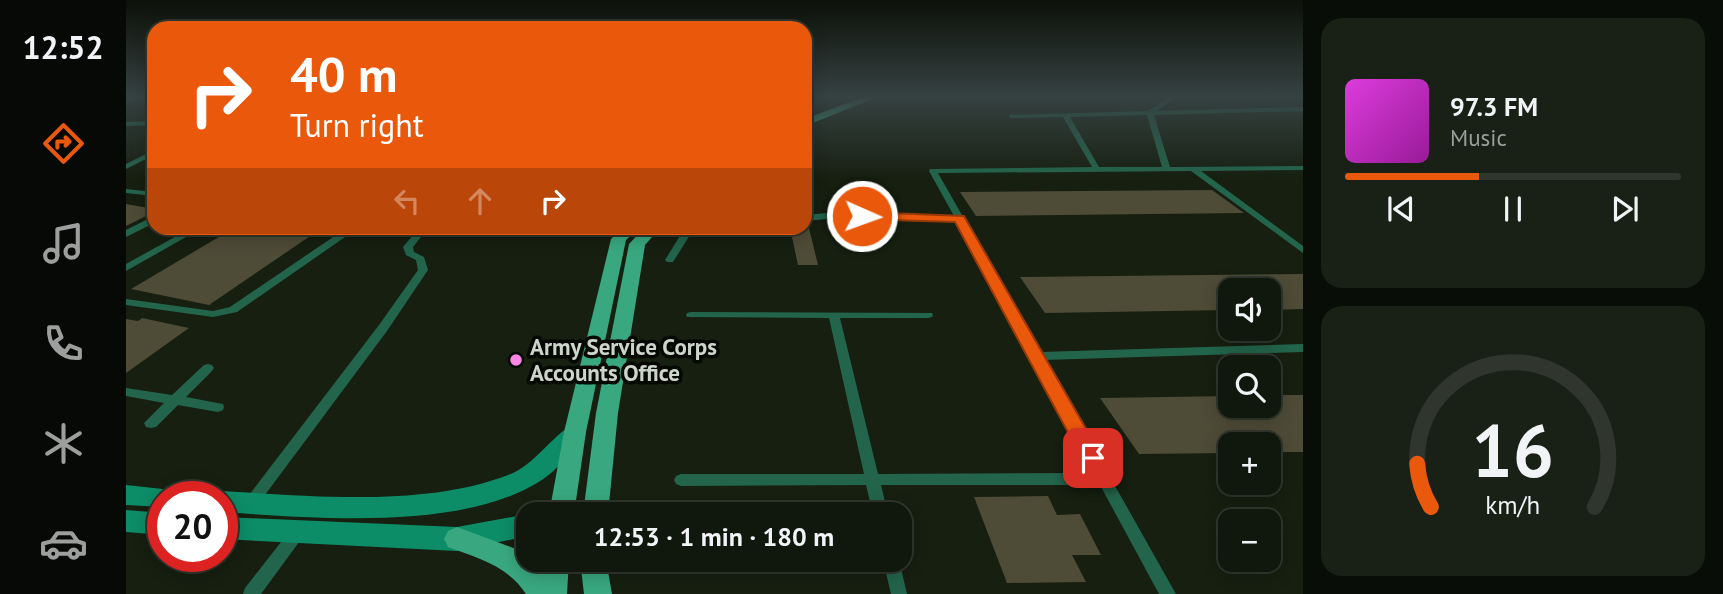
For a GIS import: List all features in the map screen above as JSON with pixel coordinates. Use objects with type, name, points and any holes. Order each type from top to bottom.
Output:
[{"type":"main road","points":[[563,502],[575,432],[619,239],[623,235]]},
{"type":"main road","points":[[593,502],[637,244],[645,235]]},
{"type":"main road","points":[[238,502],[443,503],[524,478],[555,457],[575,432]]},
{"type":"main road","points":[[126,495],[147,496]]},
{"type":"main road","points":[[126,521],[147,523]]},
{"type":"main road","points":[[238,529],[457,539],[516,527]]},
{"type":"main road","points":[[457,539],[506,555],[529,573],[541,594]]},
{"type":"main road","points":[[553,594],[554,572]]},
{"type":"main road","points":[[595,572],[598,594]]},
{"type":"lane","points":[[126,124],[146,124]]},
{"type":"lane","points":[[126,131],[143,124]]},
{"type":"lane","points":[[1071,124],[1097,170]]},
{"type":"lane","points":[[1153,124],[1167,169]]},
{"type":"lane","points":[[126,164],[147,156]]},
{"type":"lane","points":[[1168,594],[933,171],[1303,168]]},
{"type":"lane","points":[[1193,169],[1303,250]]},
{"type":"lane","points":[[126,191],[147,193]]},
{"type":"lane","points":[[812,217],[837,215],[960,219]]},
{"type":"lane","points":[[126,234],[147,223]]},
{"type":"lane","points":[[126,268],[185,235]]},
{"type":"lane","points":[[126,302],[213,314],[233,310],[342,235]]},
{"type":"lane","points":[[251,503],[383,328],[423,270],[421,259],[409,253],[408,247],[417,235]]},
{"type":"lane","points":[[670,260],[685,235]]},
{"type":"lane","points":[[691,315],[928,315]]},
{"type":"lane","points":[[834,315],[877,502]]},
{"type":"lane","points":[[1036,356],[1303,348]]},
{"type":"lane","points":[[151,423],[208,368]]},
{"type":"lane","points":[[126,392],[218,407]]},
{"type":"lane","points":[[681,481],[1104,479]]},
{"type":"lane","points":[[251,594],[297,533]]},
{"type":"lane","points":[[894,572],[899,594]]},
{"type":"building","points":[[1212,190],[1244,213],[976,216],[960,192]]},
{"type":"building","points":[[126,204],[147,208],[147,216],[126,226]]},
{"type":"building","points":[[222,235],[312,235],[209,305],[131,289]]},
{"type":"building","points":[[792,235],[811,235],[818,265],[798,265]]},
{"type":"building","points":[[1303,274],[1303,309],[1281,310],[1281,278],[1218,278],[1218,310],[1045,313],[1020,277]]},
{"type":"building","points":[[142,318],[189,328],[126,373],[126,319],[138,321]]},
{"type":"building","points":[[1281,395],[1303,395],[1303,452],[1281,452],[1281,432],[1218,432],[1218,453],[1139,454],[1100,398],[1218,396],[1218,418],[1281,418]]},
{"type":"building","points":[[1048,496],[1057,515],[1080,514],[1101,555],[1072,555],[1086,582],[1007,583],[974,497]]},
{"type":"place","name":"Army Service Corps Accounts Office","points":[[516,360]]},
{"type":"route","points":[[862,216],[960,219],[1093,458]]}]
